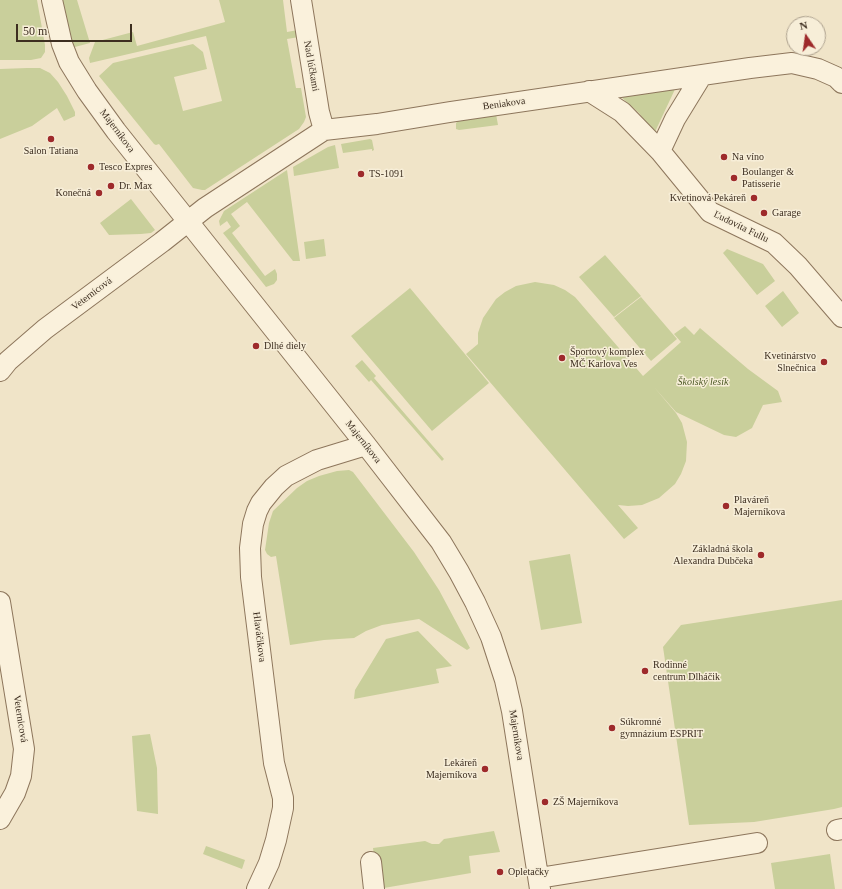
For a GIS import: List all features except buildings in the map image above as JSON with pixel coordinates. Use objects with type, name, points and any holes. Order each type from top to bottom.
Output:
[{"type":"street","name":"Majerníkova","points":[[52,0],[62,44],[69,62],[87,91],[116,131],[366,445],[444,547],[459,572],[491,636],[506,680],[540,883],[757,843]]},
{"type":"street","name":"Nad lúčkami","points":[[301,0],[319,112],[324,130]]},
{"type":"street","name":"Beniakova","points":[[188,221],[205,208],[324,130],[377,124],[589,91],[792,63],[818,69],[836,78],[842,83]]},
{"type":"street","points":[[660,151],[675,120],[702,75]]},
{"type":"street","name":"Ľudovíta Fullu","points":[[589,91],[622,112],[660,151],[710,212],[774,243],[798,266],[842,317]]},
{"type":"street","name":"Veternicová","points":[[0,371],[8,361],[45,329],[188,221]]},
{"type":"street","name":"Hlaváčikova","points":[[257,889],[276,840],[283,808],[283,798],[274,764],[251,576],[250,548],[257,511],[274,486],[286,476],[318,460],[366,445]]},
{"type":"street","name":"Veternicová","points":[[0,820],[15,794],[21,776],[24,749],[2,614]]},
{"type":"street","points":[[371,862],[374,889]]},
{"type":"green space","points":[[0,0],[37,0],[45,45],[45,52],[41,58],[31,60],[0,60]]},
{"type":"green space","points":[[60,0],[77,0],[90,43],[71,48]]},
{"type":"green space","points":[[219,0],[283,0],[287,32],[298,30],[299,37],[287,39],[296,88],[301,88],[306,117],[299,129],[205,190],[202,190],[193,188],[159,144],[154,144],[99,76],[113,63],[193,44],[203,52],[207,69],[174,77],[183,111],[222,101],[206,36],[90,63],[89,58],[95,42],[133,32],[137,46],[225,22]]},
{"type":"green space","points":[[40,68],[50,73],[67,96],[75,112],[75,116],[64,121],[57,108],[32,126],[0,139],[0,69]]},
{"type":"green space","points":[[677,85],[654,134],[639,113],[619,95]]},
{"type":"green space","points":[[496,114],[498,125],[459,130],[456,129],[456,123],[459,120]]},
{"type":"green space","points":[[370,139],[372,140],[374,150],[343,153],[341,144]]},
{"type":"green space","points":[[335,145],[339,168],[294,176],[293,167],[328,147]]},
{"type":"green space","points":[[287,170],[300,261],[293,261],[247,202],[231,214],[240,226],[232,233],[265,276],[275,269],[277,280],[274,284],[266,287],[223,233],[231,227],[227,221],[220,226],[219,221],[224,211]]},
{"type":"green space","points":[[131,199],[155,230],[151,233],[109,235],[100,223]]},
{"type":"green space","points":[[324,239],[326,256],[306,259],[304,242]]},
{"type":"green space","points":[[727,249],[763,264],[775,281],[757,295],[723,253]]},
{"type":"green space","points":[[605,255],[641,296],[614,317],[579,277]]},
{"type":"green space","name":"Školský lesík","points":[[535,282],[554,285],[575,297],[643,376],[681,342],[674,334],[685,326],[694,335],[700,328],[748,369],[778,391],[782,402],[763,405],[752,428],[736,437],[724,435],[676,412],[654,387],[676,413],[682,423],[687,442],[686,461],[675,484],[659,498],[642,505],[618,505],[638,528],[624,539],[466,354],[478,344],[478,333],[483,318],[496,299],[516,286]]},
{"type":"green space","points":[[410,288],[489,383],[432,431],[351,336]]},
{"type":"green space","points":[[783,291],[799,313],[782,327],[765,306]]},
{"type":"green space","points":[[641,297],[677,339],[651,361],[614,318]]},
{"type":"green space","points":[[362,360],[376,376],[374,378],[444,459],[442,461],[371,380],[369,382],[355,366]]},
{"type":"green space","points":[[349,470],[353,472],[414,552],[439,590],[470,648],[467,650],[419,619],[382,625],[366,631],[354,638],[324,640],[290,645],[276,556],[271,557],[265,550],[269,523],[273,511],[297,488],[307,481],[337,471]]},
{"type":"green space","points":[[570,554],[582,623],[541,630],[529,561]]},
{"type":"green space","points":[[842,600],[842,807],[754,822],[689,825],[663,647],[681,625]]},
{"type":"green space","points":[[418,631],[452,666],[436,669],[439,683],[354,699],[355,690],[386,639]]},
{"type":"green space","points":[[150,734],[157,768],[158,814],[137,811],[132,736]]},
{"type":"green space","points":[[494,831],[500,852],[469,856],[471,873],[378,889],[373,848],[425,841],[432,844],[439,844],[444,839]]},
{"type":"green space","points":[[206,846],[245,860],[242,869],[203,854]]},
{"type":"green space","points":[[830,854],[835,889],[775,889],[771,863]]},
{"type":"place","name":"Salon Tatiana","points":[[51,139]]},
{"type":"place","name":"Na víno","points":[[724,157]]},
{"type":"place","name":"Tesco Expres","points":[[91,167]]},
{"type":"place","name":"TS-1091","points":[[361,174]]},
{"type":"place","name":"Boulanger & Patisserie","points":[[734,178]]},
{"type":"place","name":"Dr. Max","points":[[111,186]]},
{"type":"place","name":"Konečná","points":[[99,193]]},
{"type":"place","name":"Kvetinová Pekáreň","points":[[754,198]]},
{"type":"place","name":"Garage","points":[[764,213]]},
{"type":"place","name":"Dlhé diely","points":[[256,346]]},
{"type":"place","name":"Športový komplex MČ Karlova Ves","points":[[562,358]]},
{"type":"place","name":"Kvetinárstvo Slnečnica","points":[[824,362]]},
{"type":"place","name":"Plaváreň Majerníkova","points":[[726,506]]},
{"type":"place","name":"Základná škola Alexandra Dubčeka","points":[[761,555]]},
{"type":"place","name":"Rodinné centrum Dlháčik","points":[[645,671]]},
{"type":"place","name":"Súkromné gymnázium ESPRIT","points":[[612,728]]},
{"type":"place","name":"Lekáreň Majerníkova","points":[[485,769]]},
{"type":"place","name":"ZŠ Majerníkova","points":[[545,802]]},
{"type":"place","name":"Opletačky","points":[[500,872]]}]
